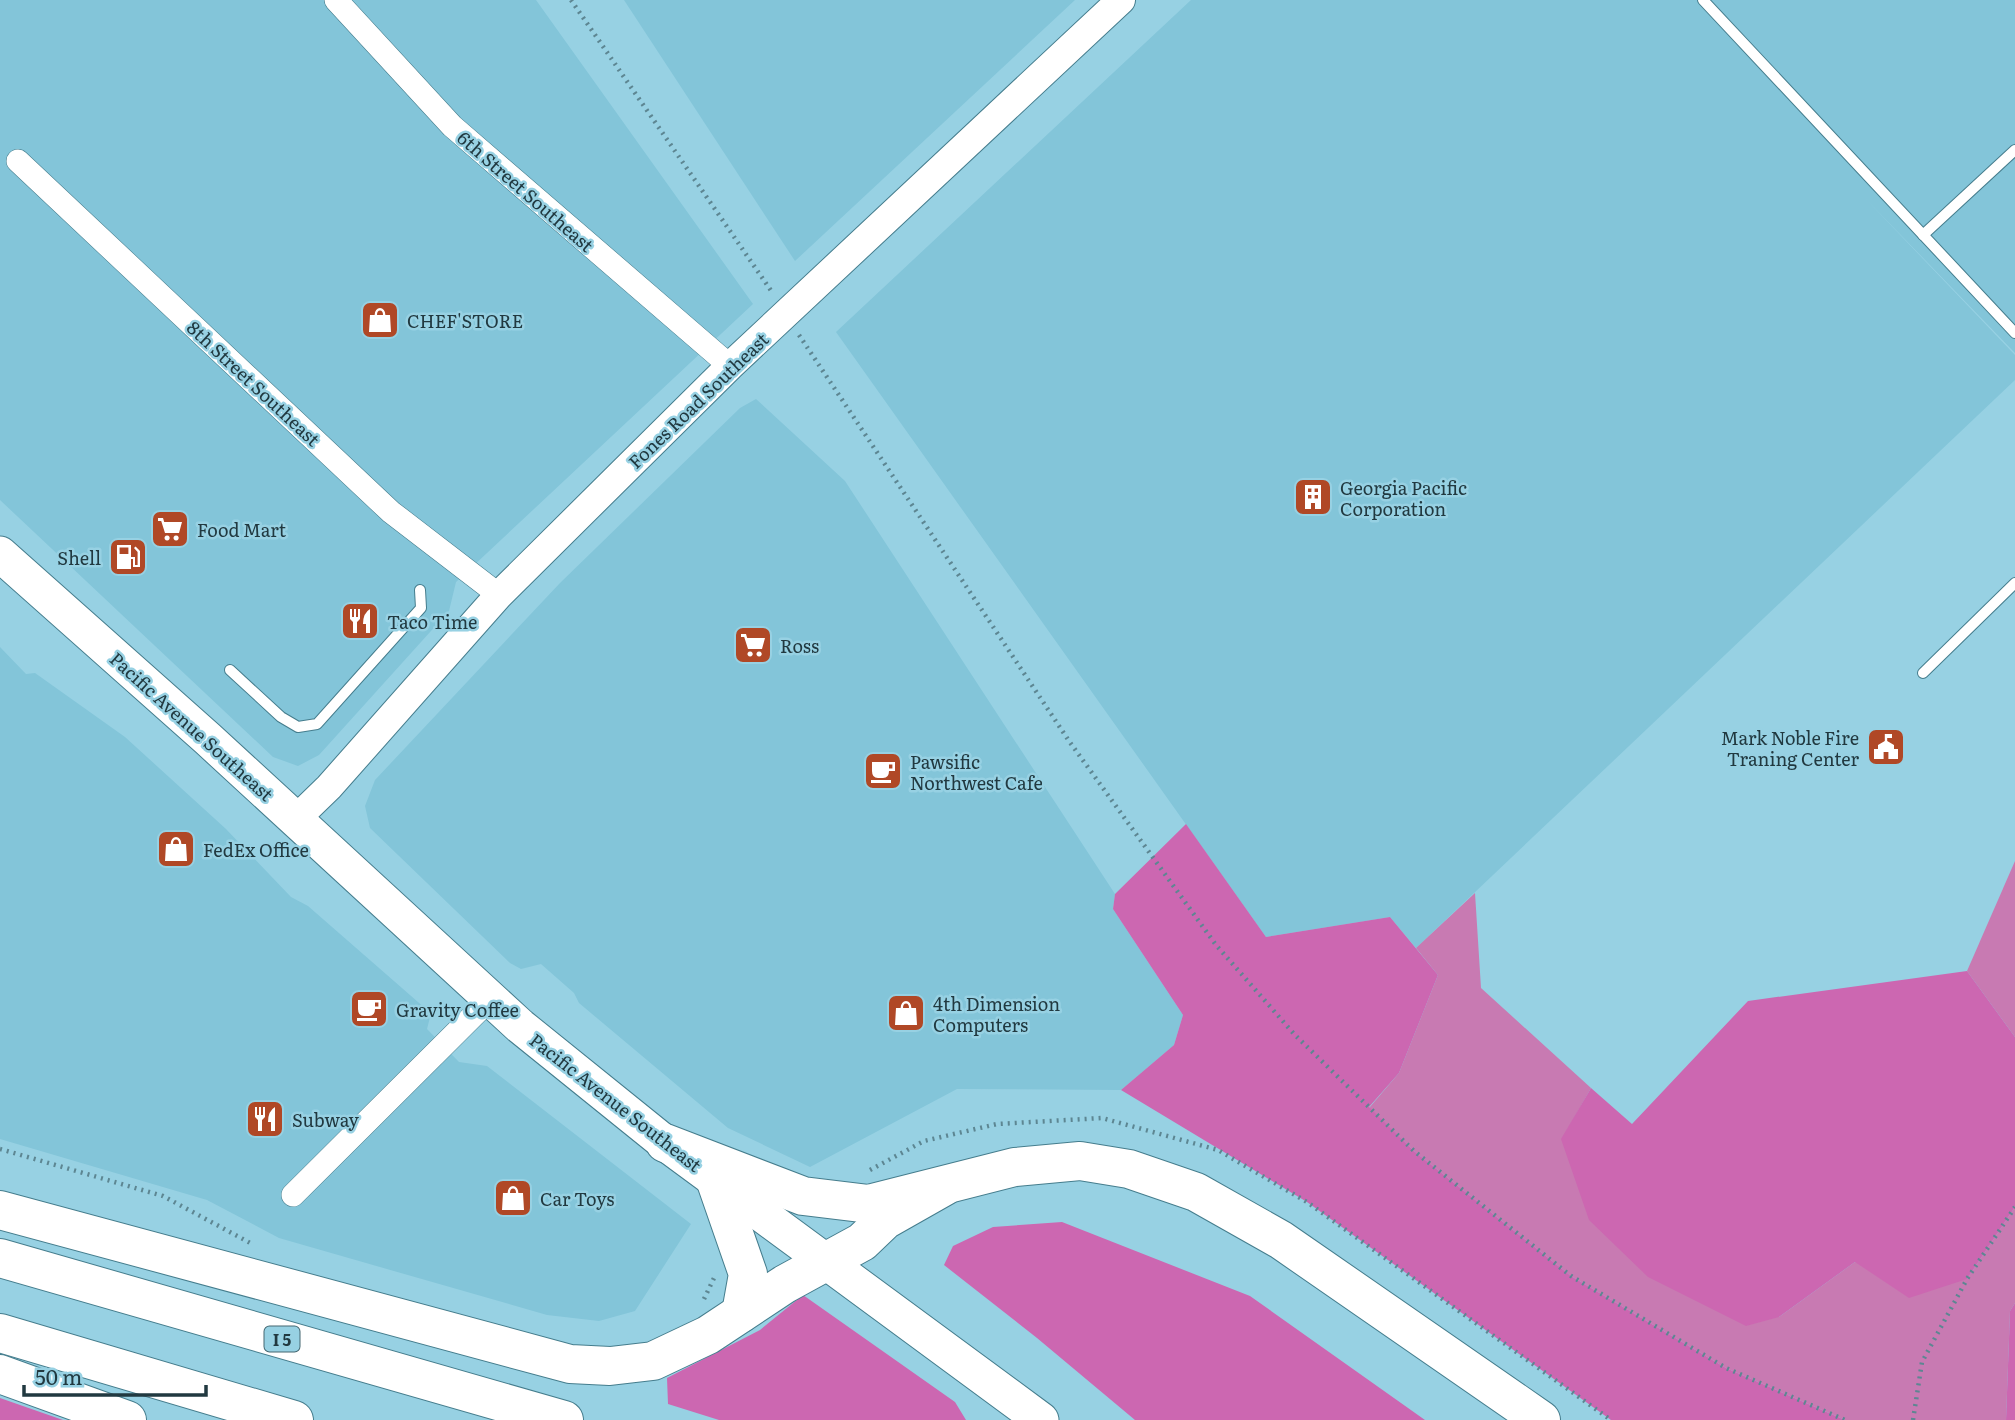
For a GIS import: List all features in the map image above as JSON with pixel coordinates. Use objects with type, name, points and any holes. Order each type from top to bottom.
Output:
[{"type":"highway","points":[[665,1143],[803,1196],[869,1204],[1015,1167],[1080,1161],[1129,1169],[1196,1192],[1281,1240],[1541,1420]]},
{"type":"highway","points":[[715,1180],[748,1274],[741,1313]]},
{"type":"highway","points":[[0,1210],[570,1364],[610,1366],[653,1360],[708,1335],[862,1242],[885,1220],[945,1186]]},
{"type":"highway","name":"I 5","points":[[0,1258],[564,1420]]},
{"type":"highway","points":[[0,1333],[294,1420]]},
{"type":"highway","points":[[0,1374],[127,1420]]},
{"type":"main road","name":"Pacific Avenue Southeast","points":[[0,554],[295,820],[489,1000],[665,1143],[1041,1420]]},
{"type":"street","name":"6th Street Southeast","points":[[336,0],[452,126],[730,366]]},
{"type":"street","name":"Fones Road Southeast","points":[[295,820],[329,787],[499,595],[730,366],[1121,0]]},
{"type":"street","name":"8th Street Southeast","points":[[18,161],[391,512],[499,595]]},
{"type":"street","points":[[293,1195],[489,1000]]},
{"type":"lane","points":[[1703,0],[2015,333]]},
{"type":"lane","points":[[1923,235],[2015,150]]},
{"type":"lane","points":[[1923,673],[2015,583]]},
{"type":"lane","points":[[230,670],[281,717],[298,727],[317,723],[419,610],[420,590]]},
{"type":"path","points":[[572,0],[775,295]]},
{"type":"path","points":[[802,338],[1077,752],[1216,946],[1295,1035],[1414,1151],[1571,1276],[1726,1368],[1845,1420]]},
{"type":"path","points":[[1913,1420],[1922,1362],[1967,1279],[2015,1207]]},
{"type":"shaded area","points":[[0,0],[536,0],[753,304],[456,582],[449,611],[319,755],[298,766],[273,757],[0,500]]},
{"type":"shaded area","points":[[624,0],[1075,0],[795,261]]},
{"type":"shaded area","points":[[1191,0],[2015,0],[2015,353],[1862,195],[2015,355],[2015,380],[1416,948],[1390,917],[1266,937],[836,332]]},
{"type":"shaded area","points":[[756,399],[845,481],[1115,894],[1113,909],[1183,1015],[1174,1045],[1121,1090],[957,1089],[810,1167],[728,1128],[579,1003],[574,993],[541,964],[521,969],[510,963],[370,828],[365,806],[375,780],[560,583],[740,408]]},
{"type":"shaded area","points":[[0,647],[26,674],[35,673],[125,737],[226,829],[291,897],[308,906],[426,1009],[430,1017],[427,1029],[459,1062],[487,1066],[691,1224],[635,1311],[599,1321],[547,1315],[279,1238],[207,1200],[0,1139]]},
{"type":"shaded area","points":[[1186,824],[1266,937],[1390,917],[1438,975],[1399,1073],[1369,1107],[1414,1151],[1571,1276],[1726,1368],[1845,1420],[1611,1420],[1307,1202],[1121,1090],[1174,1045],[1183,1015],[1113,909],[1115,894]]},
{"type":"shaded area","points":[[2015,861],[2015,1037],[1967,971]]},
{"type":"shaded area","points":[[1475,893],[1481,988],[1591,1088],[1562,1139],[1779,1317],[1855,1262],[1967,1279],[2015,1207],[2015,1303],[2010,1311],[2006,1420],[1845,1420],[1726,1368],[1571,1276],[1414,1151],[1369,1108],[1399,1073],[1438,975],[1416,948]]},
{"type":"shaded area","points":[[1967,971],[2015,1037],[2015,1207],[1967,1279],[1909,1298],[1855,1262],[1779,1317],[1746,1326],[1648,1277],[1589,1220],[1561,1139],[1591,1088],[1632,1124],[1748,1001]]},
{"type":"shaded area","points":[[1062,1222],[1250,1296],[1425,1420],[1135,1420],[944,1265],[953,1246],[993,1227]]},
{"type":"shaded area","points":[[803,1295],[955,1402],[966,1420],[719,1420],[668,1404],[667,1378],[760,1330]]},
{"type":"shaded area","points":[[2015,1303],[2015,1420],[2006,1420],[2010,1311]]},
{"type":"shaded area","points":[[0,1398],[63,1420],[0,1420]]},
{"type":"place","name":"CHEF'STORE","points":[[380,320]]},
{"type":"place","name":"Georgia Pacific Corporation","points":[[1313,497]]},
{"type":"place","name":"Food Mart","points":[[170,529]]},
{"type":"place","name":"Shell","points":[[128,557]]},
{"type":"place","name":"Taco Time","points":[[360,621]]},
{"type":"place","name":"Ross","points":[[753,645]]},
{"type":"place","name":"Mark Noble Fire Traning Center","points":[[1886,747]]},
{"type":"place","name":"Pawsific Northwest Cafe","points":[[883,771]]},
{"type":"place","name":"FedEx Office","points":[[176,849]]},
{"type":"place","name":"Gravity Coffee","points":[[369,1009]]},
{"type":"place","name":"4th Dimension Computers","points":[[906,1013]]},
{"type":"place","name":"Subway","points":[[265,1119]]},
{"type":"place","name":"Car Toys","points":[[513,1198]]}]
